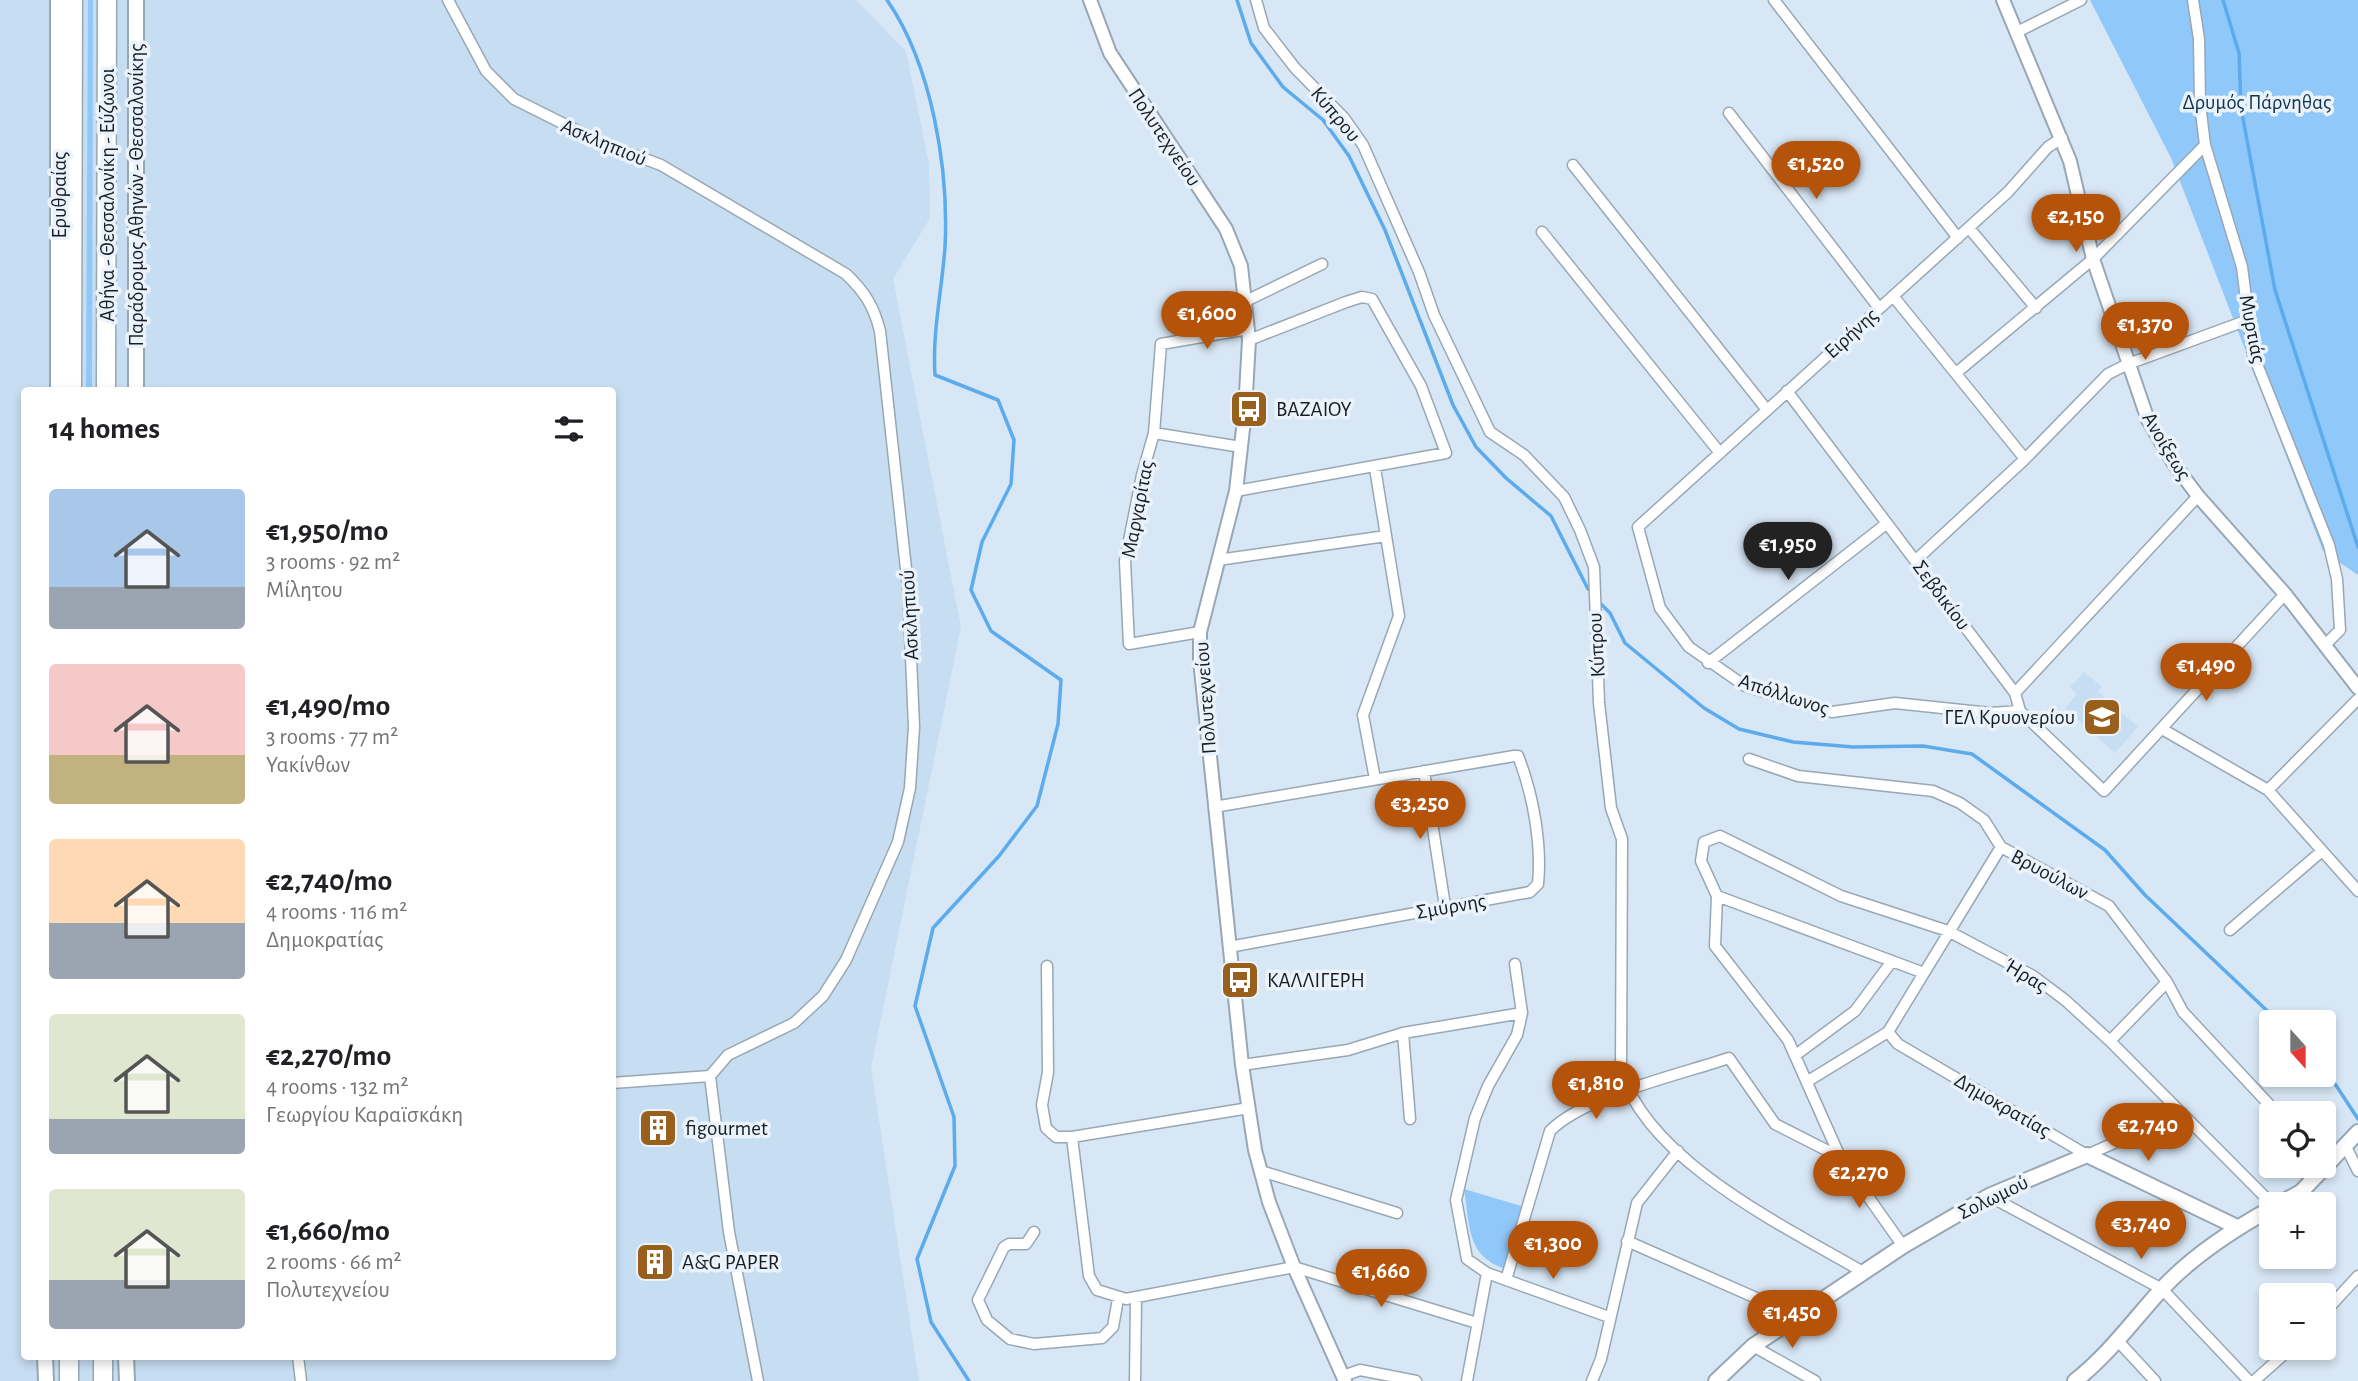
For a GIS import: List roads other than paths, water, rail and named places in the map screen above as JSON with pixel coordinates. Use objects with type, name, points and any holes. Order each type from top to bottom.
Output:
[{"type":"highway","name":"Αθήνα - Θεσσαλονίκη - Εύζωνοι","points":[[72,387],[74,0]]},
{"type":"highway","name":"Αθήνα - Θεσσαλονίκη - Εύζωνοι","points":[[106,387],[107,0]]},
{"type":"highway","points":[[69,1360],[69,1381]]},
{"type":"highway","points":[[103,1360],[103,1381]]},
{"type":"main road","name":"Ερυθραίας","points":[[58,0],[58,387]]},
{"type":"main road","name":"Παράδρομος Αθηνών - Θεσσαλονίκης","points":[[136,0],[136,387]]},
{"type":"main road","points":[[2336,1155],[2358,1132]]},
{"type":"main road","name":"Σολωμού","points":[[1716,1381],[1753,1346],[1903,1246],[1989,1196],[2087,1154]]},
{"type":"main road","name":"Δημοκρατίας","points":[[2087,1154],[2237,1227]]},
{"type":"main road","points":[[2301,1192],[2313,1178]]},
{"type":"main road","points":[[2075,1381],[2118,1341],[2162,1289],[2237,1227],[2259,1214]]},
{"type":"main road","points":[[45,1360],[46,1381]]},
{"type":"main road","points":[[126,1360],[127,1381]]},
{"type":"street","name":"Ασκληπιού","points":[[448,0],[486,71],[514,99],[602,143],[661,165],[810,251],[846,274],[862,289],[874,308],[880,331],[908,587],[914,727],[910,788],[898,842],[846,960],[823,996],[794,1023],[729,1055],[710,1076]]},
{"type":"street","name":"Πολυτεχνείου","points":[[1090,0],[1110,53],[1226,229],[1241,266],[1249,334],[1241,447],[1236,491],[1200,632],[1200,660],[1242,1065],[1261,1171],[1269,1202],[1294,1267],[1344,1378]]},
{"type":"street","name":"Κύπρου","points":[[1256,0],[1264,28],[1295,68],[1344,118],[1363,145],[1419,272],[1434,315],[1490,432],[1524,454],[1564,497],[1594,567],[1599,703],[1611,808],[1622,839],[1621,1071],[1628,1091],[1678,1151],[1714,1185],[1863,1272]]},
{"type":"street","points":[[1774,0],[1958,238]]},
{"type":"street","name":"Ανοίξεως","points":[[2003,0],[2062,138],[2093,259],[2148,420],[2197,496],[2285,594],[2358,688]]},
{"type":"street","points":[[2017,32],[2081,0]]},
{"type":"street","name":"Μυρτιάς","points":[[2193,0],[2199,39],[2200,104],[2205,145],[2242,267],[2253,354],[2329,545],[2334,568],[2340,629],[2325,645]]},
{"type":"street","points":[[1729,113],[1879,307]]},
{"type":"street","name":"Ειρήνης","points":[[1638,527],[1969,228],[2008,192],[2048,147],[2062,138]]},
{"type":"street","points":[[1956,373],[2093,259],[2205,145]]},
{"type":"street","points":[[1573,165],[1767,410]]},
{"type":"street","points":[[1969,228],[2036,308]]},
{"type":"street","points":[[1542,232],[1720,453]]},
{"type":"street","points":[[1246,301],[1322,264]]},
{"type":"street","points":[[1893,296],[2025,459]]},
{"type":"street","points":[[1236,491],[1375,468],[1446,453],[1421,386],[1372,299],[1362,297],[1249,334]]},
{"type":"street","points":[[1916,561],[2025,459],[2108,373],[2128,363],[2248,320]]},
{"type":"street","name":"Μαργαρίτας","points":[[1200,632],[1129,645],[1125,561],[1142,475],[1154,433],[1161,344],[1249,334]]},
{"type":"street","name":"Σεβδικίου","points":[[1787,391],[2015,693],[2020,711]]},
{"type":"street","points":[[1154,433],[1241,447]]},
{"type":"street","points":[[1375,468],[1399,616],[1363,715],[1375,779]]},
{"type":"street","points":[[2015,693],[2197,496]]},
{"type":"street","points":[[1708,663],[1886,524]]},
{"type":"street","name":"Απόλλωνος","points":[[1638,527],[1660,608],[1689,647],[1708,663],[1745,686],[1832,712],[1895,703],[1990,713],[2020,711]]},
{"type":"street","points":[[1218,560],[1386,536]]},
{"type":"street","points":[[2020,711],[2104,791],[2285,594]]},
{"type":"street","points":[[2268,790],[2358,699]]},
{"type":"street","points":[[2162,729],[2268,790],[2358,891]]},
{"type":"street","name":"Σμύρνης","points":[[1229,947],[1530,892],[1538,884],[1536,831],[1518,757],[1424,771]]},
{"type":"street","name":"Βρυούλων","points":[[1749,759],[1798,776],[1933,791],[1960,803],[1984,820],[2001,847],[2109,905],[2168,982],[2183,1012],[2266,1101]]},
{"type":"street","points":[[1214,807],[1424,771],[1446,906]]},
{"type":"street","name":"Ήρας","points":[[1717,897],[1701,860],[1701,848],[1710,837],[1720,836],[1841,896],[1948,932],[2033,976],[2066,1000],[2110,1041],[2259,1193]]},
{"type":"street","points":[[1808,1081],[1888,1032],[2001,847]]},
{"type":"street","points":[[2230,930],[2322,851]]},
{"type":"street","points":[[1903,1246],[1840,1157],[1797,1054],[1763,1004],[1715,946],[1714,910],[1717,897],[1924,973]]},
{"type":"street","points":[[1797,1054],[1855,1011],[1892,961]]},
{"type":"street","points":[[1516,964],[1522,1013],[1517,1035],[1488,1086],[1475,1118],[1456,1200],[1467,1259],[1487,1273],[1609,1318]]},
{"type":"street","points":[[1047,966],[1048,1072],[1042,1105],[1046,1128],[1056,1137],[1072,1137],[1249,1108]]},
{"type":"street","points":[[2110,1041],[2168,982]]},
{"type":"street","points":[[1242,1065],[1349,1050],[1403,1033],[1522,1013]]},
{"type":"street","name":"Δημοκρατίας","points":[[1888,1032],[1898,1044],[2087,1154]]},
{"type":"street","points":[[1403,1033],[1410,1119]]},
{"type":"street","points":[[1506,1280],[1550,1131],[1562,1119],[1628,1091],[1729,1058],[1775,1124],[1840,1157]]},
{"type":"street","points":[[616,1083],[710,1076],[729,1231],[758,1381]]},
{"type":"street","name":"Σολωμού","points":[[2087,1154],[2182,1113]]},
{"type":"street","points":[[1072,1137],[1089,1276],[1097,1290],[1118,1299],[1136,1298],[1294,1267],[1477,1323]]},
{"type":"street","points":[[2346,1146],[2358,1171]]},
{"type":"street","points":[[1592,1381],[1601,1359],[1637,1203],[1678,1151]]},
{"type":"street","points":[[1261,1171],[1397,1213]]},
{"type":"street","points":[[1989,1196],[2162,1289],[2252,1381],[2277,1360]]},
{"type":"street","points":[[1034,1231],[1026,1244],[1009,1244],[1004,1247],[979,1295],[983,1313],[998,1331],[1010,1339],[1034,1344],[1102,1338],[1113,1327],[1118,1299]]},
{"type":"street","points":[[1628,1241],[1797,1315]]},
{"type":"street","points":[[1467,1381],[1487,1273]]},
{"type":"street","points":[[2336,1300],[2358,1276]]},
{"type":"street","points":[[1135,1381],[1136,1298]]},
{"type":"street","points":[[2118,1341],[2155,1381]]},
{"type":"street","points":[[1753,1346],[1815,1381]]},
{"type":"street","points":[[298,1360],[301,1381]]},
{"type":"street","points":[[1344,1378],[1360,1370],[1416,1381]]},
{"type":"waterway","points":[[887,0],[916,55],[926,86],[940,152],[946,217],[936,327],[935,375],[998,400],[1014,440],[1011,484],[982,542],[971,590],[991,631],[1061,680],[1058,724],[1037,806],[999,856],[933,928],[915,1006],[954,1117],[955,1166],[917,1259],[931,1322],[969,1381]]},
{"type":"waterway","points":[[1237,0],[1251,43],[1283,87],[1323,120],[1349,156],[1385,230],[1453,405],[1476,447],[1506,478],[1551,516],[1588,589]]},
{"type":"waterway","points":[[2223,0],[2239,53],[2241,108],[2275,290],[2358,547]]},
{"type":"waterway","points":[[1600,603],[1610,613],[1625,643],[1704,708],[1739,729],[1793,742],[1853,747],[1923,746],[1972,754],[2105,850],[2145,895],[2266,1010]]},
{"type":"waterway","points":[[2336,1085],[2358,1119]]},
{"type":"place","name":"ΒΑΖΑΙΟΥ","points":[[1249,409]]},
{"type":"place","name":"ΓΕΛ Κρυονερίου","points":[[2102,717]]},
{"type":"place","name":"ΚΑΛΛΙΓΕΡΗ","points":[[1240,980]]},
{"type":"place","name":"figourmet","points":[[658,1128]]},
{"type":"place","name":"A&G PAPER","points":[[655,1262]]},
{"type":"park label","name":"Δρυμός Πάρνηθας","points":[[2257,102]]}]
